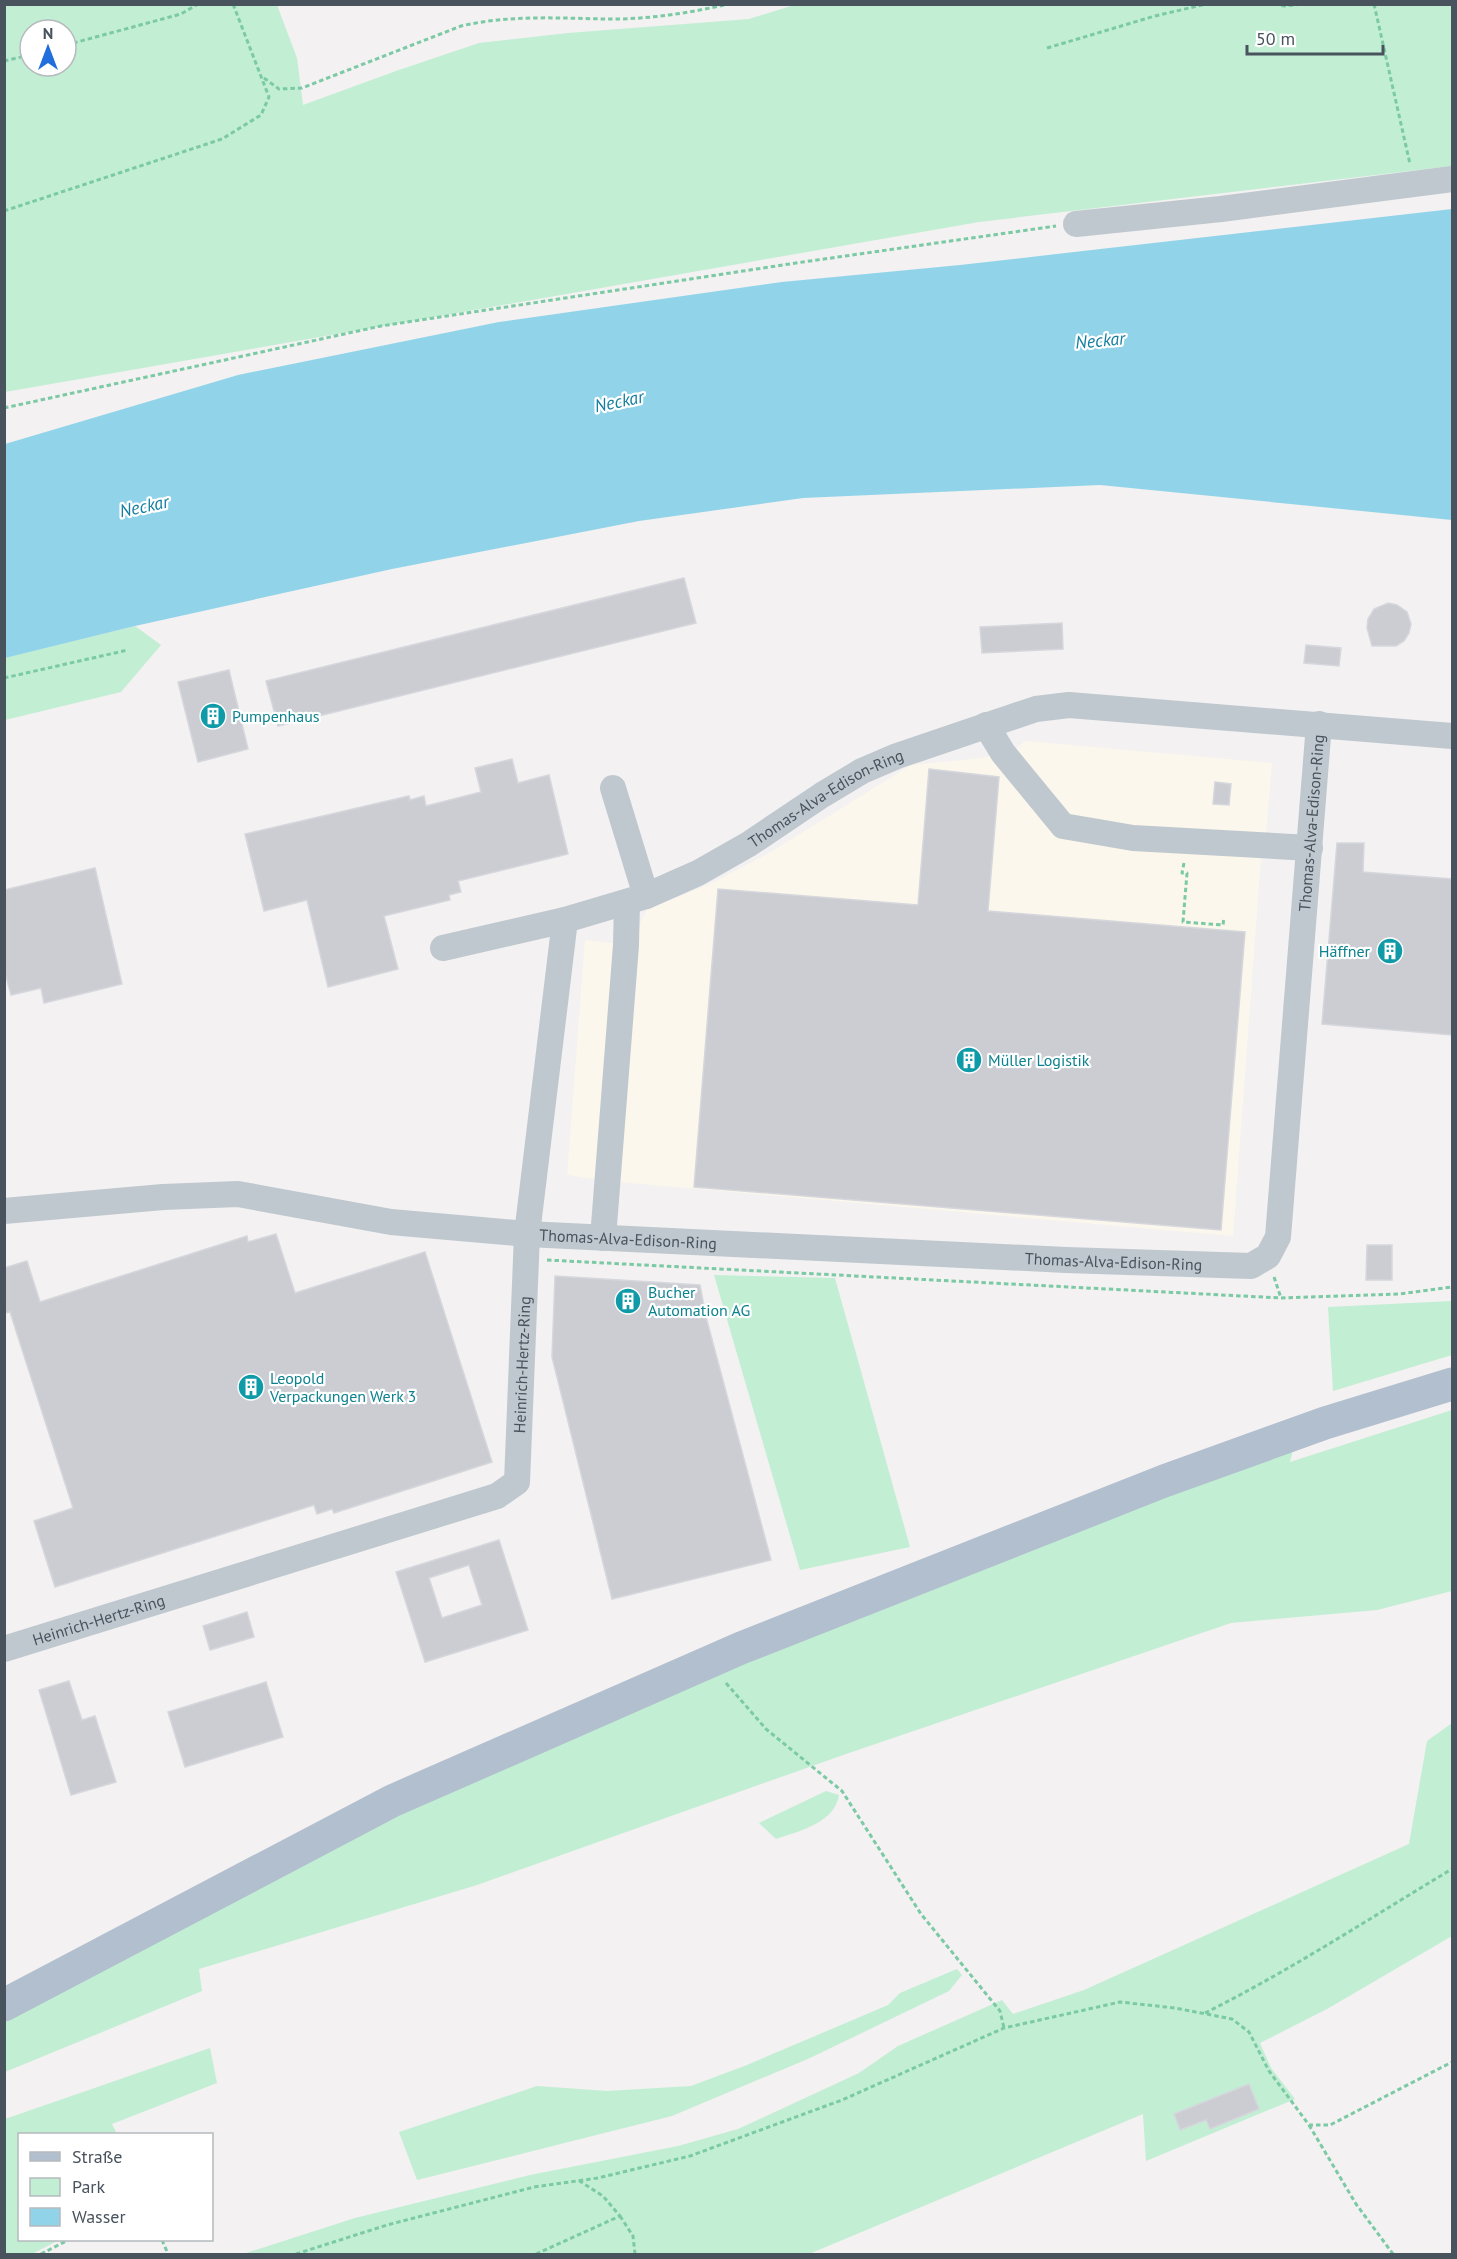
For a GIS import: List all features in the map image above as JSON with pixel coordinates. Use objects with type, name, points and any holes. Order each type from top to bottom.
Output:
[{"type":"main road","points":[[4,2005],[392,1801],[711,1662],[1164,1481],[1325,1423],[1452,1384]]},
{"type":"street","points":[[1076,224],[1221,209],[1452,179]]},
{"type":"street","name":"Thomas-Alva-Edison-Ring","points":[[1069,705],[1318,724],[1278,1237],[1268,1256],[1251,1266],[1066,1260],[603,1238],[527,1246],[565,920],[637,899],[698,873],[749,844],[862,771],[897,756],[1035,709],[1069,705]]},
{"type":"street","points":[[1318,724],[1452,735]]},
{"type":"street","points":[[986,725],[1003,753],[1063,826],[1133,838],[1310,848]]},
{"type":"street","points":[[603,1238],[626,945],[637,899],[613,788]]},
{"type":"street","points":[[443,948],[565,920]]},
{"type":"street","points":[[4,1211],[163,1197],[237,1194],[527,1246]]},
{"type":"street","name":"Heinrich-Hertz-Ring","points":[[4,1649],[497,1496],[516,1482],[527,1246]]},
{"type":"path","points":[[78,42],[181,14],[198,4]]},
{"type":"path","points":[[4,211],[222,139],[261,115],[270,97],[233,4]]},
{"type":"path","points":[[264,78],[279,89],[302,88],[461,26],[482,21],[536,17],[606,19],[639,17],[729,4]]},
{"type":"path","points":[[1047,48],[1155,16],[1206,4]]},
{"type":"path","points":[[1274,4],[1284,6],[1302,4]]},
{"type":"path","points":[[1374,4],[1413,183]]},
{"type":"path","points":[[4,408],[381,326],[796,263],[1076,224]]},
{"type":"path","points":[[4,678],[128,650]]},
{"type":"path","points":[[1210,842],[1209,849],[1199,849],[1190,854],[1184,863],[1182,873],[1187,873],[1184,921],[1223,925],[1224,917]]},
{"type":"path","points":[[527,1246],[1281,1298],[1398,1294],[1452,1287]]},
{"type":"path","points":[[711,1662],[729,1688],[766,1729],[842,1791],[921,1914],[999,2011],[1004,2028]]},
{"type":"path","points":[[1203,2014],[1344,1937],[1452,1869]]},
{"type":"path","points":[[296,2254],[387,2225],[534,2187],[598,2178],[690,2156],[842,2100],[1004,2028],[1120,2002],[1233,2019],[1249,2032],[1269,2071],[1310,2125],[1356,2204],[1393,2254]]},
{"type":"path","points":[[1310,2125],[1330,2125],[1452,2062]]},
{"type":"path","points":[[578,2180],[603,2196],[620,2216],[633,2236],[634,2254]]},
{"type":"path","points":[[536,2254],[620,2216]]},
{"type":"path","points":[[41,2254],[66,2241]]},
{"type":"shaded area","points":[[1025,741],[1272,763],[1266,835],[1262,845],[1233,1236],[607,1181],[567,1175],[585,940],[637,946],[640,923],[647,910],[714,882],[771,852],[911,765],[983,758],[1016,749]]},
{"type":"green space","points":[[5,5],[277,5],[297,58],[303,105],[479,43],[568,33],[749,19],[794,5],[1452,5],[1452,166],[979,222],[5,392]]},
{"type":"green space","points":[[135,626],[161,645],[121,692],[5,720],[4,658]]},
{"type":"green space","points":[[714,1275],[835,1278],[910,1547],[800,1570]]},
{"type":"green space","points":[[1452,1301],[1452,1355],[1333,1391],[1328,1307]]},
{"type":"green space","points":[[1452,1410],[1452,1591],[1377,1610],[1231,1623],[846,1754],[477,1885],[199,1969],[202,1991],[5,2072],[5,2013],[593,1718],[1294,1446],[1290,1462]]},
{"type":"green space","points":[[1452,1723],[1452,1936],[1327,2009],[1260,2043],[1271,2068],[1295,2099],[1146,2161],[1143,2114],[809,2254],[243,2254],[355,2218],[530,2175],[678,2146],[738,2129],[859,2073],[898,2046],[1002,2000],[1013,2014],[1084,1990],[1409,1844],[1427,1741]]},
{"type":"green space","points":[[826,1791],[839,1795],[836,1805],[831,1813],[815,1825],[776,1839],[759,1823]]},
{"type":"green space","points":[[957,1969],[962,1975],[949,1991],[810,2058],[672,2116],[417,2180],[399,2132],[537,2086],[607,2091],[691,2086],[747,2065],[888,2005],[900,1993]]},
{"type":"green space","points":[[210,2048],[217,2083],[112,2124],[116,2133],[18,2133],[18,2241],[57,2241],[32,2254],[5,2254],[5,2119]]},
{"type":"water","name":"Neckar","points":[[1452,209],[1452,520],[1100,485],[803,498],[639,521],[392,569],[135,626],[5,658],[5,444],[238,375],[499,322],[782,282],[960,265]]},
{"type":"building","points":[[684,578],[696,623],[278,726],[266,681]]},
{"type":"building","points":[[1388,603],[1397,605],[1407,612],[1411,624],[1409,633],[1404,641],[1396,646],[1372,646],[1367,628],[1368,619],[1374,609]]},
{"type":"building","points":[[1062,623],[1063,649],[982,653],[980,627]]},
{"type":"building","points":[[1306,645],[1341,648],[1339,666],[1304,663]]},
{"type":"building","name":"Pumpenhaus","points":[[229,670],[248,749],[198,762],[178,682]]},
{"type":"building","points":[[512,759],[518,783],[549,775],[568,854],[458,881],[461,892],[449,895],[450,900],[384,916],[398,969],[328,987],[307,900],[264,911],[245,834],[409,796],[410,800],[424,796],[426,806],[481,792],[475,768]]},
{"type":"building","name":"Müller Logistik","points":[[929,769],[999,777],[988,911],[1245,932],[1221,1230],[694,1187],[718,889],[918,905]]},
{"type":"building","points":[[1215,782],[1231,784],[1229,805],[1213,804]]},
{"type":"building","name":"Häffner","points":[[1337,843],[1364,843],[1363,872],[1452,879],[1452,1035],[1322,1024]]},
{"type":"building","points":[[95,868],[122,984],[44,1003],[41,988],[11,995],[4,969],[4,890]]},
{"type":"building","name":"Leopold Verpackungen Werk 3","points":[[276,1234],[295,1293],[425,1252],[492,1462],[334,1513],[332,1509],[317,1514],[314,1505],[55,1587],[34,1521],[73,1508],[10,1312],[4,1313],[4,1268],[27,1261],[40,1302],[247,1236],[248,1242]]},
{"type":"building","points":[[1367,1245],[1392,1245],[1392,1280],[1366,1280]]},
{"type":"building","points":[[555,1276],[700,1285],[706,1317],[771,1560],[612,1599],[552,1357]]},
{"type":"building","points":[[499,1540],[528,1630],[425,1662],[396,1572]],"holes":[[[469,1565],[482,1605],[442,1618],[429,1578]]]},
{"type":"building","points":[[247,1612],[254,1637],[210,1650],[203,1626]]},
{"type":"building","points":[[69,1681],[82,1720],[95,1716],[116,1782],[71,1795],[39,1690]]},
{"type":"building","points":[[266,1682],[283,1737],[185,1767],[168,1712]]},
{"type":"building","points":[[1249,2084],[1259,2109],[1210,2129],[1206,2120],[1180,2130],[1174,2114]]},
{"type":"place","name":"Pumpenhaus","points":[[213,716]]},
{"type":"place","name":"Häffner","points":[[1390,951]]},
{"type":"place","name":"Müller Logistik","points":[[969,1060]]},
{"type":"place","name":"Bucher Automation AG","points":[[628,1301]]},
{"type":"place","name":"Leopold Verpackungen Werk 3","points":[[251,1387]]}]
